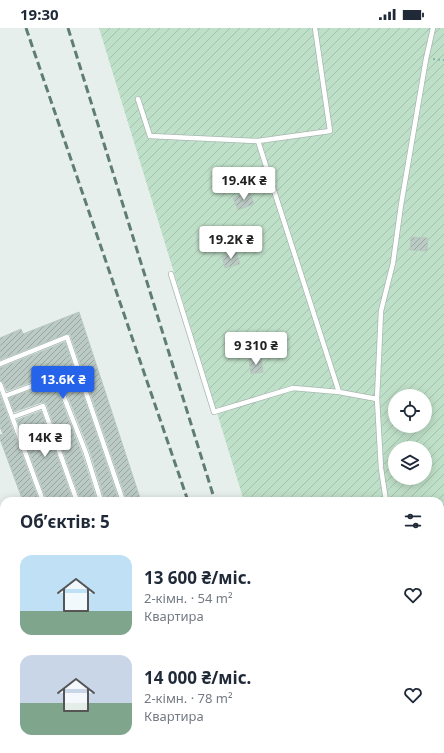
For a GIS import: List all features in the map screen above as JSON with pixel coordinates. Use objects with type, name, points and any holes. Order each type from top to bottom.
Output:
[{"type":"lane","points":[[138,99],[150,136],[258,141],[330,131],[315,28]]},
{"type":"lane","points":[[385,497],[381,468],[377,399],[381,311],[393,263],[401,205],[426,58],[433,28]]},
{"type":"lane","points":[[258,141],[339,392]]},
{"type":"lane","points":[[171,274],[214,412],[293,388],[339,392],[377,399]]},
{"type":"lane","points":[[0,364],[67,338],[122,497]]},
{"type":"lane","points":[[5,396],[56,377],[86,453],[100,497]]},
{"type":"lane","points":[[0,384],[42,497]]},
{"type":"lane","points":[[13,417],[43,406],[76,497]]},
{"type":"path","points":[[426,58],[444,60]]},
{"type":"green space","points":[[99,28],[444,28],[444,497],[243,497]]},
{"type":"building","points":[[250,192],[254,204],[238,210],[233,198]]},
{"type":"building","points":[[411,237],[428,238],[427,251],[410,250]]},
{"type":"building","points":[[236,251],[240,264],[225,268],[222,256]]},
{"type":"building","points":[[79,312],[140,497],[126,497],[70,334],[66,334],[0,360],[0,338],[21,329],[23,334]]},
{"type":"building","points":[[65,342],[118,497],[104,497],[90,452],[59,374],[55,373],[7,391],[3,382],[0,380],[0,368]]},
{"type":"building","points":[[261,357],[263,372],[251,374],[249,359]]},
{"type":"building","points":[[54,382],[82,454],[96,497],[80,497],[46,403],[42,402],[14,412],[9,398]]},
{"type":"building","points":[[0,395],[38,497],[22,497],[0,439],[0,435],[3,434],[0,427]]},
{"type":"building","points":[[41,411],[72,497],[46,497],[17,420]]},
{"type":"railway","points":[[26,28],[187,497]]},
{"type":"railway","points":[[68,28],[214,497]]}]
